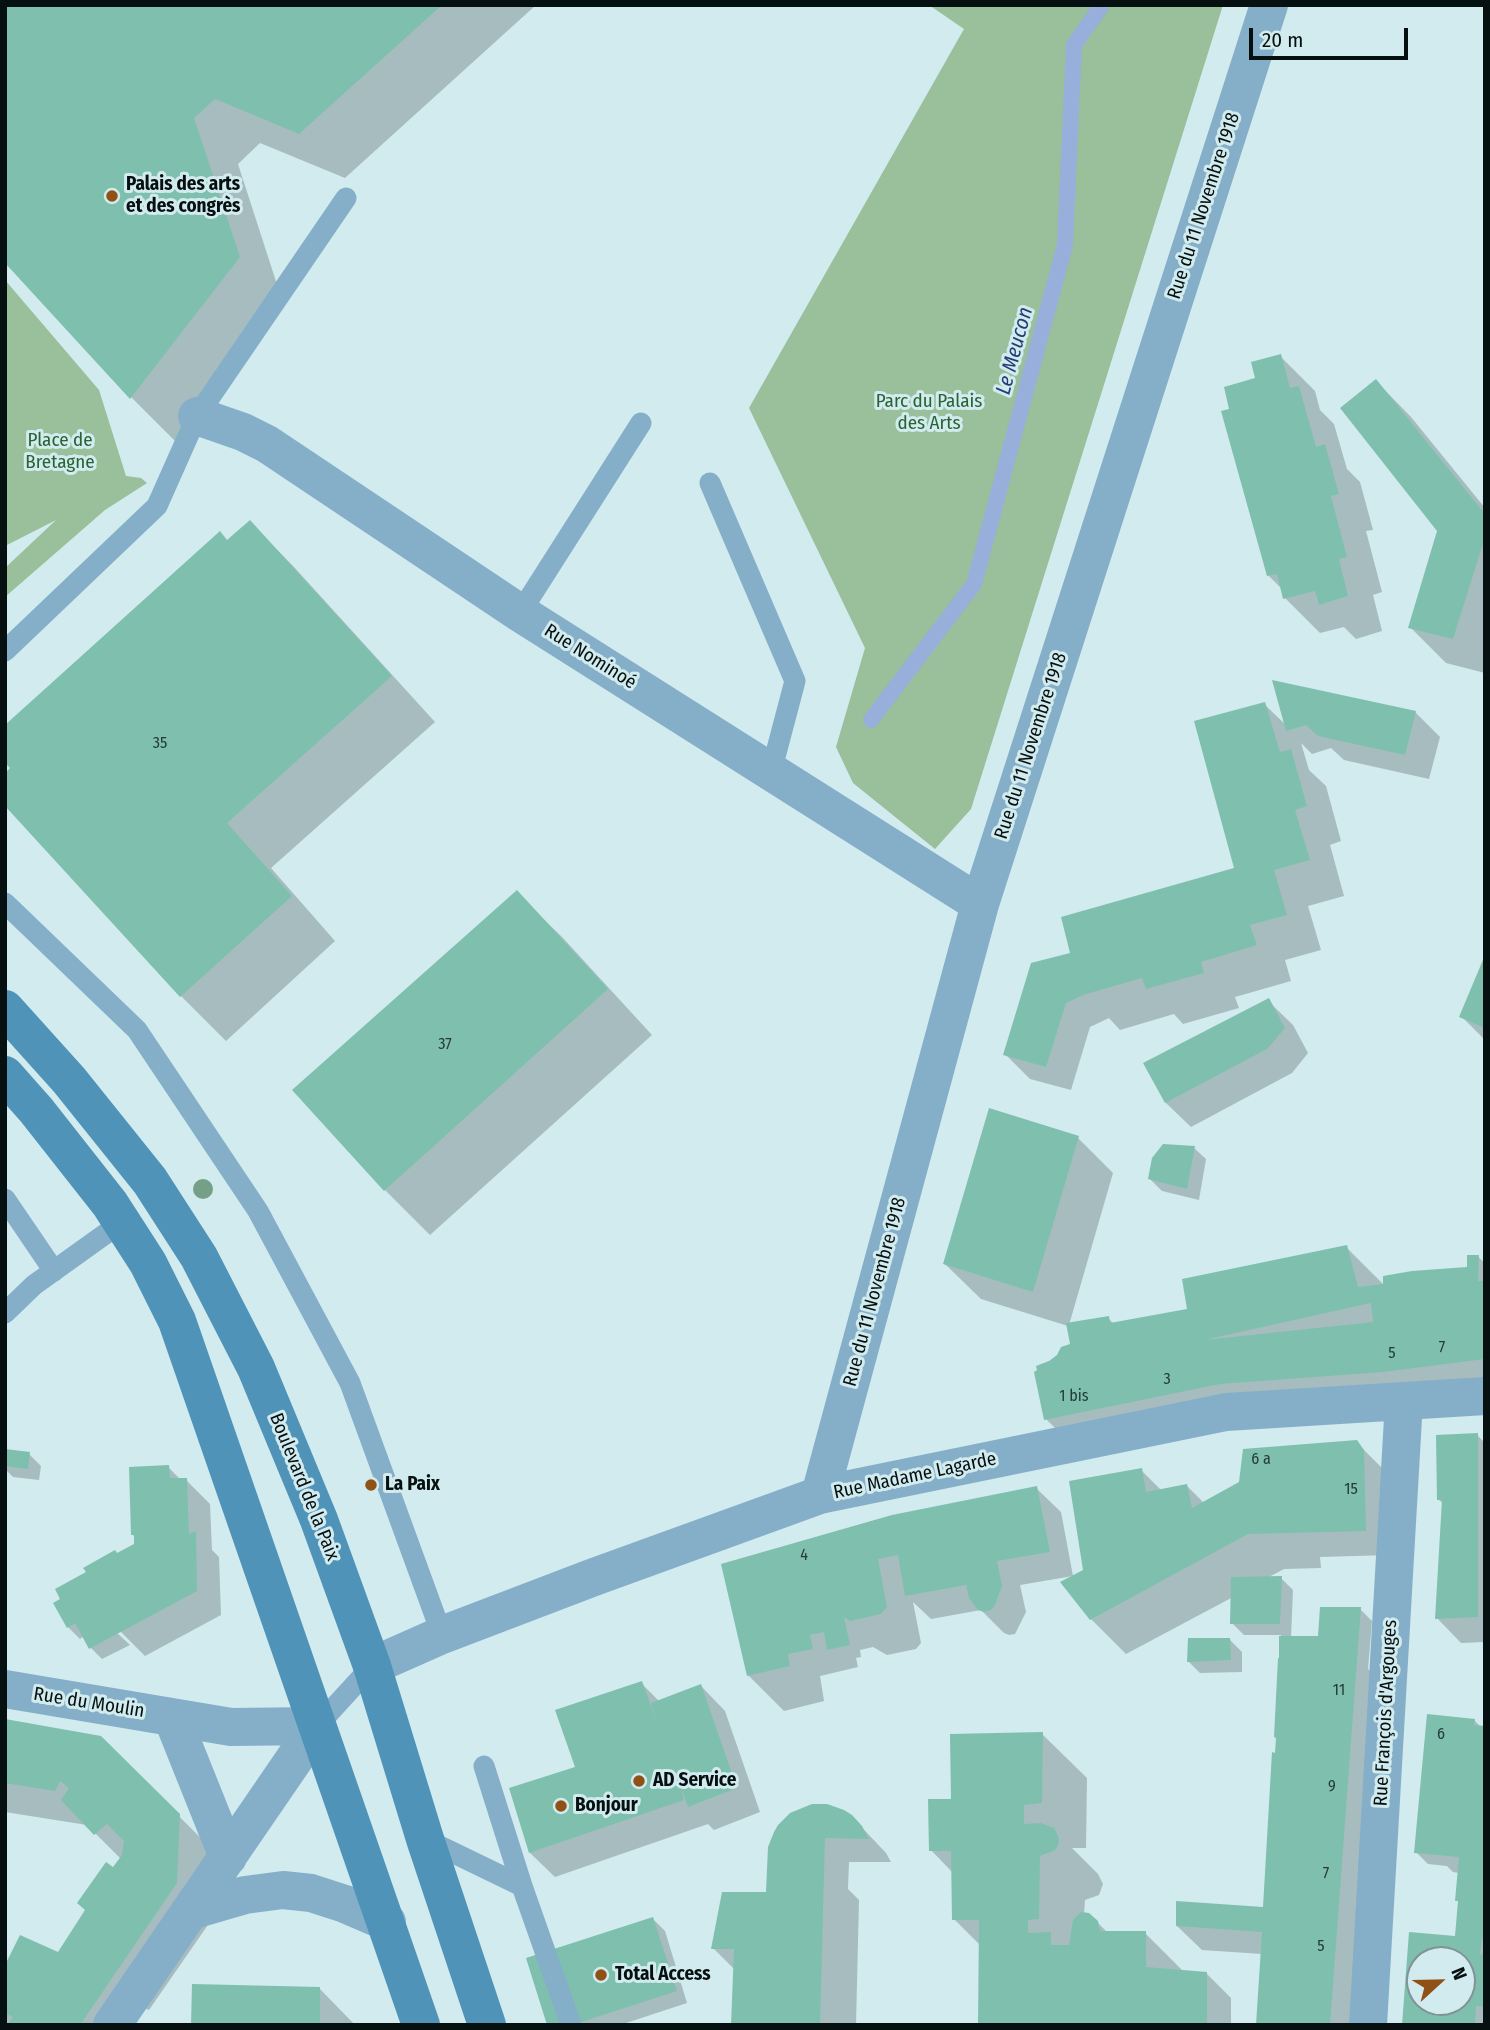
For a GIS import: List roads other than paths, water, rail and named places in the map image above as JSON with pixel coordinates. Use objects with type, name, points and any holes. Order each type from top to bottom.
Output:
[{"type":"main road","name":"Boulevard de la Paix","points":[[5,1009],[69,1080],[150,1181],[199,1257],[256,1368],[319,1520],[372,1666],[425,1839],[487,2025]]},
{"type":"main road","points":[[5,1075],[110,1204],[148,1263],[177,1321],[421,2025]]},
{"type":"street","name":"Rue du 11 Novembre 1918","points":[[820,1495],[980,904],[1269,5]]},
{"type":"street","name":"Rue Nominoé","points":[[197,416],[268,444],[520,612],[980,904]]},
{"type":"street","name":"Rue Madame Lagarde","points":[[372,1666],[442,1635],[820,1495],[1226,1412],[1485,1396]]},
{"type":"street","name":"Rue François d'Argouges","points":[[1368,2025],[1404,1401]]},
{"type":"street","name":"Rue du Moulin","points":[[5,1689],[231,1727],[317,1726]]},
{"type":"street","points":[[172,1717],[228,1857]]},
{"type":"street","points":[[112,2025],[317,1726]]},
{"type":"street","points":[[190,1911],[245,1895],[283,1890],[311,1893],[387,1922]]},
{"type":"lane","points":[[5,651],[157,506],[197,416],[346,198]]},
{"type":"lane","points":[[520,612],[640,423]]},
{"type":"lane","points":[[710,483],[795,681],[771,772]]},
{"type":"lane","points":[[5,903],[137,1030],[258,1211],[350,1382],[442,1635]]},
{"type":"lane","points":[[5,1199],[54,1271]]},
{"type":"lane","points":[[5,1312],[34,1285],[122,1223]]},
{"type":"lane","points":[[317,1726],[372,1666]]},
{"type":"lane","points":[[484,1766],[522,1886],[571,2025]]},
{"type":"lane","points":[[425,1839],[522,1886]]},
{"type":"waterway","name":"Le Meucon","points":[[871,720],[974,584],[1065,245],[1074,45],[1102,5]]},
{"type":"place","name":"Palais des arts et des congrès","points":[[112,196]]},
{"type":"place","name":"La Paix","points":[[371,1485]]},
{"type":"place","name":"AD Service","points":[[639,1781]]},
{"type":"place","name":"Bonjour","points":[[561,1806]]},
{"type":"place","name":"Total Access","points":[[601,1975]]},
{"type":"park label","name":"Parc du Palais des Arts","points":[[929,413]]},
{"type":"park label","name":"Place de Bretagne","points":[[60,452]]}]
